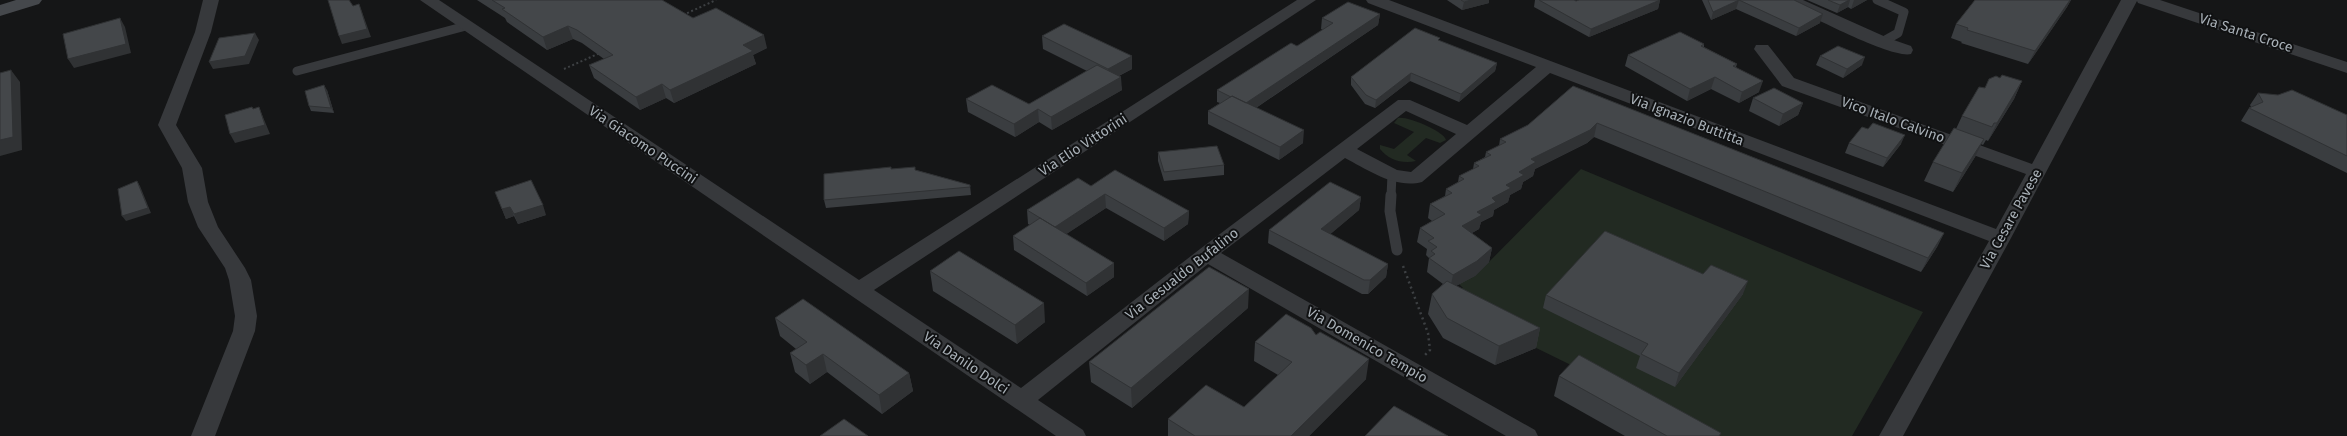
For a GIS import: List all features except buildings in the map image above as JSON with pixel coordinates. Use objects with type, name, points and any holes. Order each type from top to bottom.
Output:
[{"type":"main road","points":[[0,11],[33,0]]},
{"type":"street","points":[[203,436],[244,331],[246,316],[244,300],[235,268],[208,227],[202,214],[192,168],[167,125],[203,32],[211,0]]},
{"type":"street","name":"Via Giacomo Puccini","points":[[428,0],[859,290]]},
{"type":"street","name":"Via Elio Vittorini","points":[[859,290],[1308,0]]},
{"type":"street","name":"Via Ignazio Buttitta","points":[[1374,0],[1547,67],[2001,238]]},
{"type":"street","points":[[1790,0],[1882,42],[1905,50]]},
{"type":"street","name":"Via Cesare Pavese","points":[[1891,436],[2001,238],[2129,0]]},
{"type":"street","name":"Via Santa Croce","points":[[2144,0],[2345,66]]},
{"type":"street","name":"Vico Italo Calvino","points":[[1762,49],[1788,82],[2037,172]]},
{"type":"street","points":[[1345,150],[1392,175],[1415,178],[1547,67]]},
{"type":"street","name":"Via Gesualdo Bufalino","points":[[1022,400],[1207,254],[1404,104],[1468,132]]},
{"type":"street","name":"Via Domenico Tempio","points":[[1207,254],[1526,436]]},
{"type":"street","name":"Via Danilo Dolci","points":[[859,290],[1074,436]]},
{"type":"lane","points":[[1878,0],[1904,12],[1898,33],[1882,42]]},
{"type":"lane","points":[[296,71],[466,26]]},
{"type":"lane","points":[[1392,175],[1390,211],[1398,250]]},
{"type":"path","points":[[680,16],[716,0]]},
{"type":"path","points":[[544,78],[601,52]]},
{"type":"path","points":[[1398,250],[1428,333],[1430,350],[1410,370]]},
{"type":"shaded area","points":[[1398,118],[1409,119],[1425,125],[1439,132],[1446,140],[1440,143],[1426,138],[1407,155],[1416,161],[1406,162],[1387,156],[1380,149],[1380,145],[1394,149],[1414,132],[1394,123]]},
{"type":"shaded area","points":[[1581,169],[1923,312],[1852,436],[1716,436],[1477,319],[1447,296],[1463,288],[1459,284],[1475,276]]}]
